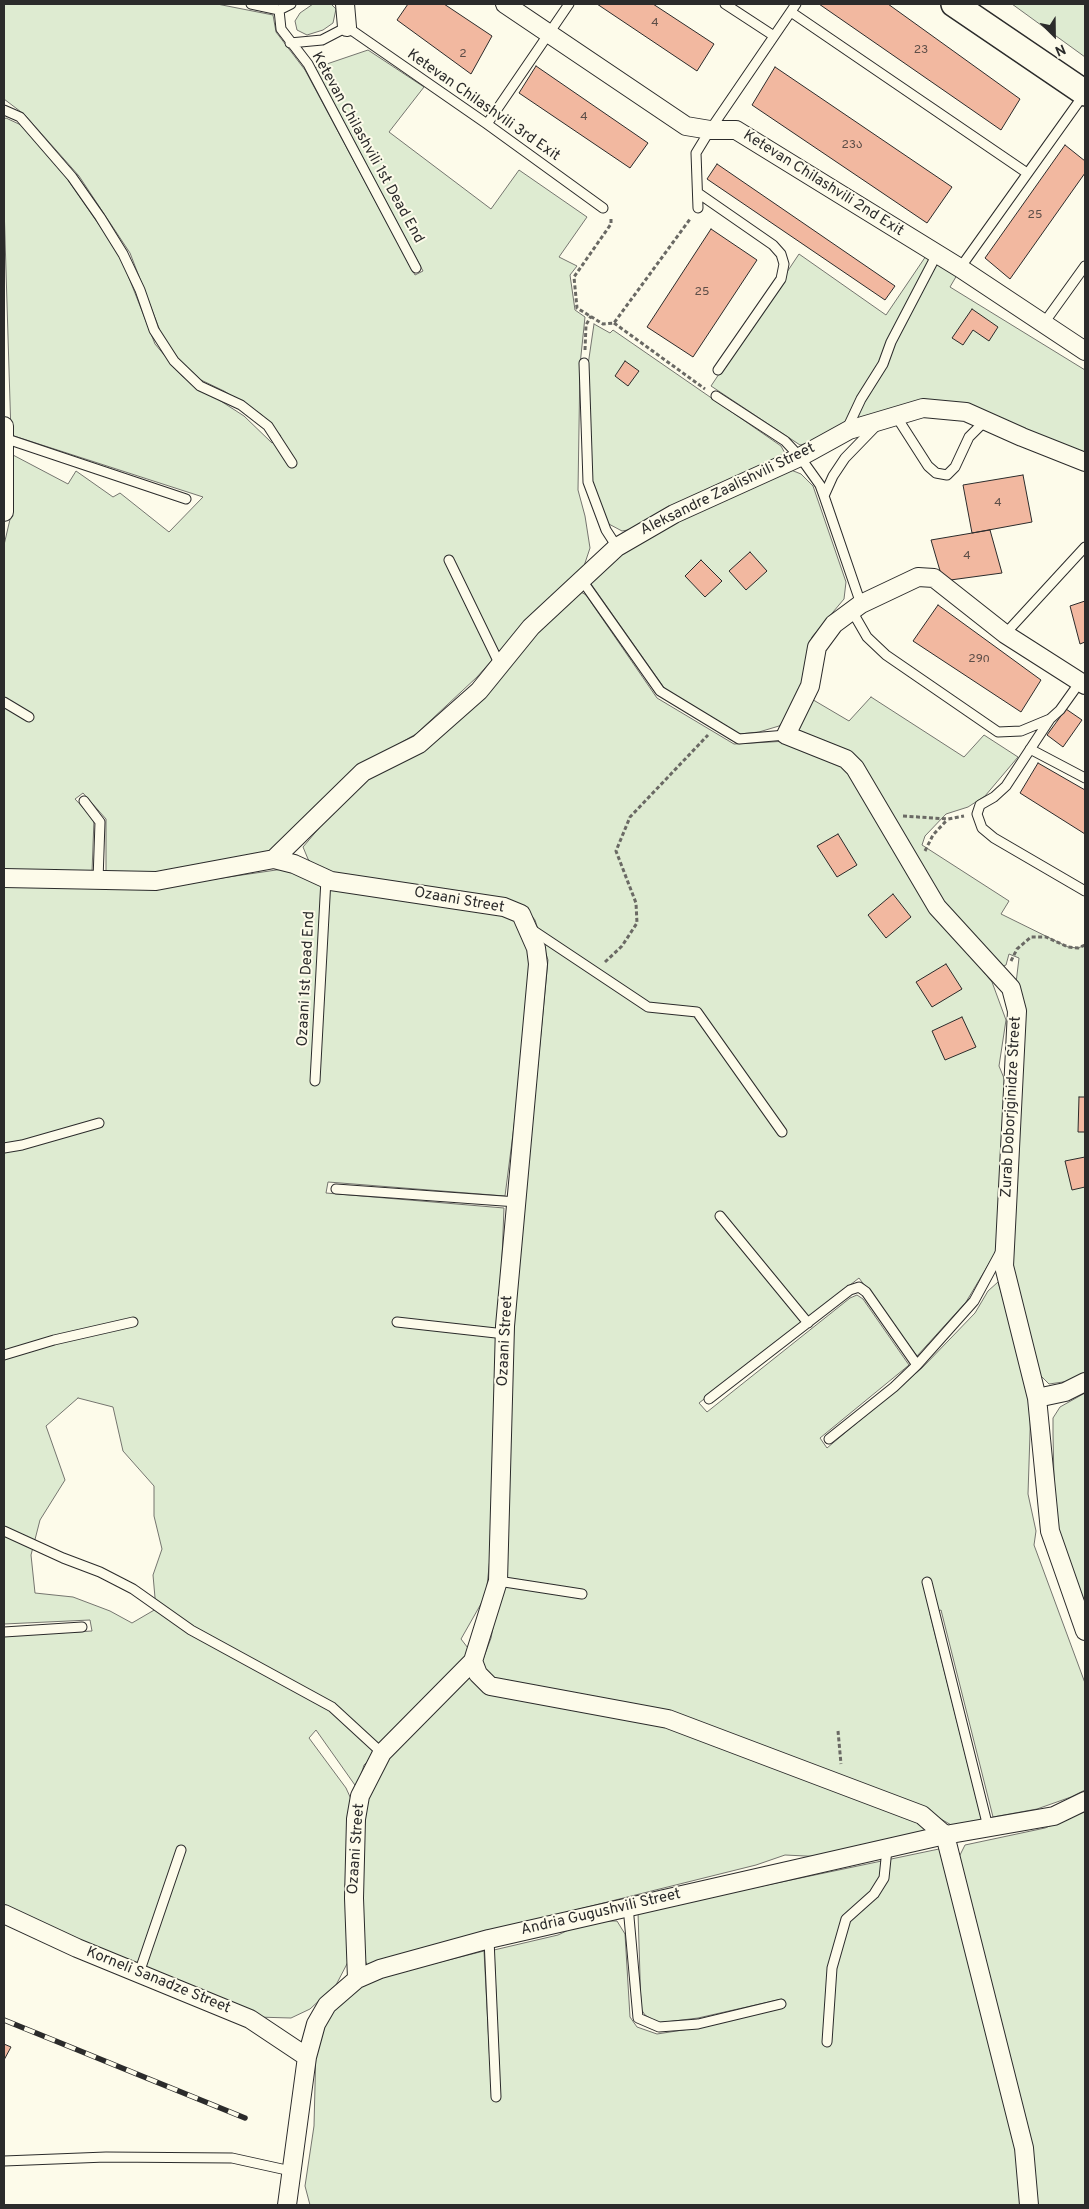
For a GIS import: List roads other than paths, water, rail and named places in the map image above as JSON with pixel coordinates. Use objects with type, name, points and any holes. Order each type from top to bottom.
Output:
[{"type":"street","points":[[345,4],[347,27]]},
{"type":"street","name":"Ketevan Chilashvili 2nd Exit","points":[[505,4],[686,126],[710,130],[736,130],[960,268],[1085,351]]},
{"type":"street","points":[[954,4],[1085,93]]},
{"type":"street","name":"Aleksandre Zaalishvili Street","points":[[274,859],[363,772],[419,744],[479,691],[531,627],[581,578],[617,547],[674,514],[800,457],[845,433],[923,408],[966,412],[1085,462]]},
{"type":"street","points":[[4,434],[4,512]]},
{"type":"street","points":[[786,735],[810,686],[817,647],[834,624],[856,607],[918,577],[934,578],[1005,634],[1082,683]]},
{"type":"street","name":"Zurab Doborjginidze Street","points":[[786,735],[846,759],[855,768],[937,907],[1011,988],[1018,1011],[1004,1266],[1037,1398]]},
{"type":"street","points":[[4,878],[156,881],[274,859]]},
{"type":"street","name":"Ozaani Street","points":[[274,859],[294,864],[332,881],[504,907],[521,914],[536,948],[538,964],[505,1334],[498,1581],[473,1661],[382,1753],[360,1796],[356,1819],[354,1898],[357,1979]]},
{"type":"street","points":[[1085,1382],[1065,1392],[1037,1398],[1050,1531],[1085,1631]]},
{"type":"street","points":[[473,1661],[478,1674],[490,1686],[668,1719],[922,1815],[944,1835],[1024,2148],[1029,2205]]},
{"type":"street","name":"Andria Gugushvili Street","points":[[287,2205],[307,2057],[316,2024],[327,2005],[357,1979],[380,1968],[489,1939],[944,1835],[1054,1816],[1085,1801]]},
{"type":"street","name":"Korneli Sanadze Street","points":[[4,1914],[77,1948],[250,2019],[307,2057]]},
{"type":"lane","points":[[251,4],[279,10],[291,4]]},
{"type":"lane","points":[[487,124],[569,4]]},
{"type":"lane","points":[[725,4],[774,36]]},
{"type":"lane","points":[[698,208],[696,153],[794,8],[1027,173]]},
{"type":"lane","name":"Ketevan Chilashvili 1st Dead End","points":[[279,10],[281,29],[308,64],[416,268]]},
{"type":"lane","points":[[290,43],[322,40],[347,27]]},
{"type":"lane","name":"Ketevan Chilashvili 3rd Exit","points":[[347,27],[487,124],[603,208]]},
{"type":"lane","points":[[960,268],[1085,93]]},
{"type":"lane","points":[[4,110],[20,117],[72,177],[100,217],[124,254],[154,330],[174,361],[200,386],[241,405],[268,426],[292,463]]},
{"type":"lane","points":[[698,193],[773,245],[781,254],[784,264],[781,279],[718,370]]},
{"type":"lane","points":[[845,433],[861,399],[883,364],[891,342],[937,254]]},
{"type":"lane","points":[[1044,324],[1085,266]]},
{"type":"lane","points":[[584,363],[588,482],[606,530],[617,547]]},
{"type":"lane","points":[[716,396],[785,441],[800,457],[820,485],[856,607],[867,637],[886,655],[998,732],[1021,731],[1050,719]]},
{"type":"lane","points":[[824,496],[833,476],[845,458],[889,418],[928,466],[936,473],[946,475],[955,467],[969,437],[985,421]]},
{"type":"lane","points":[[4,434],[186,499]]},
{"type":"lane","points":[[1005,634],[1085,547]]},
{"type":"lane","points":[[449,560],[500,665]]},
{"type":"lane","name":"Zurab Doborjginidze Street","points":[[581,578],[660,691],[738,739],[786,735]]},
{"type":"lane","points":[[1082,683],[1050,719],[1006,786],[994,797],[980,805],[977,814],[982,828],[994,838],[1085,891]]},
{"type":"lane","points":[[4,702],[29,717]]},
{"type":"lane","points":[[1030,749],[1085,778]]},
{"type":"lane","points":[[84,801],[100,822],[98,880]]},
{"type":"lane","name":"Ozaani 1st Dead End","points":[[315,1081],[326,879]]},
{"type":"lane","points":[[528,928],[648,1007],[698,1012],[782,1132]]},
{"type":"lane","points":[[4,1148],[22,1145],[99,1123]]},
{"type":"lane","points":[[336,1189],[517,1202]]},
{"type":"lane","points":[[720,1216],[808,1322]]},
{"type":"lane","points":[[828,1439],[894,1387],[917,1365],[974,1301],[1004,1246]]},
{"type":"lane","points":[[709,1399],[850,1290],[859,1287],[866,1292],[917,1365]]},
{"type":"lane","points":[[4,1355],[54,1340],[133,1322]]},
{"type":"lane","points":[[397,1322],[505,1334]]},
{"type":"lane","points":[[4,1531],[63,1558],[100,1572],[133,1589],[191,1630],[332,1707],[382,1753]]},
{"type":"lane","points":[[498,1581],[582,1594]]},
{"type":"lane","points":[[927,1582],[988,1827]]},
{"type":"lane","points":[[4,1632],[82,1627]]},
{"type":"lane","points":[[828,2042],[832,1968],[846,1919],[874,1894],[884,1878],[886,1849]]},
{"type":"lane","points":[[138,1973],[181,1850]]},
{"type":"lane","points":[[628,1906],[638,2018],[659,2027],[698,2024],[781,2004]]},
{"type":"lane","points":[[489,1939],[496,2097]]},
{"type":"lane","points":[[4,2161],[106,2157],[232,2158],[291,2171]]},
{"type":"railway","points":[[4,2020],[245,2118]]}]
